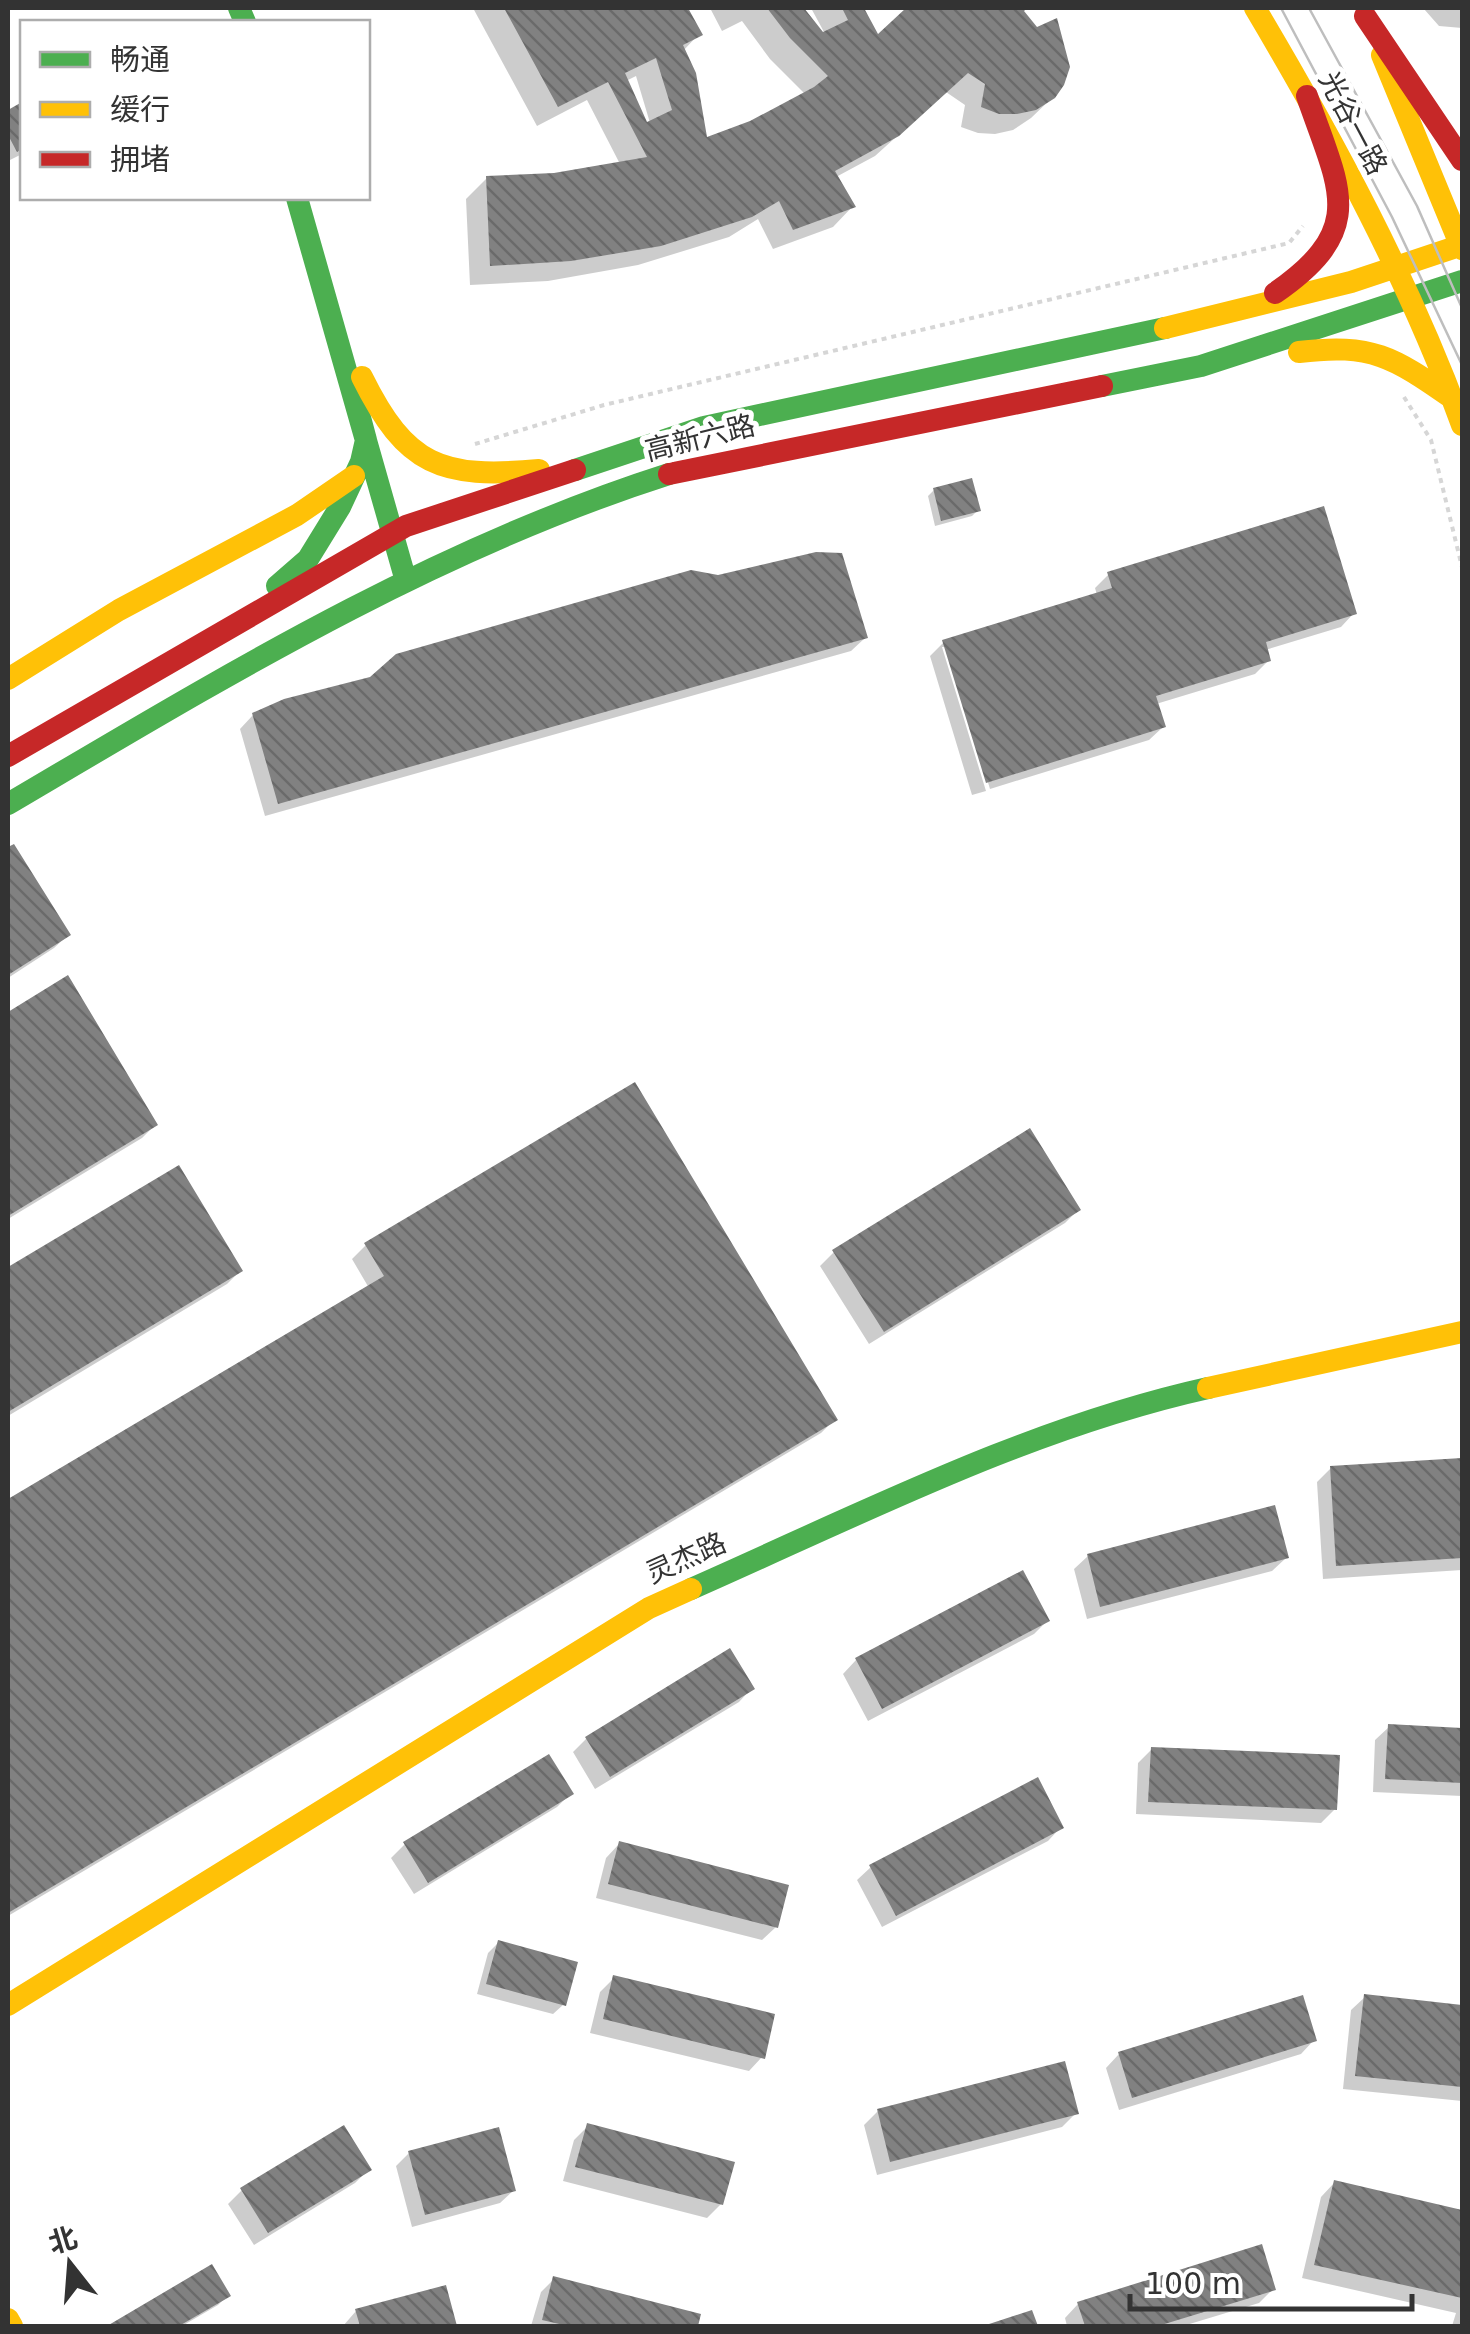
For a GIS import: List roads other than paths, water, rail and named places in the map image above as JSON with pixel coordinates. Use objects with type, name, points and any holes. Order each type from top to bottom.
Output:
[{"type":"main road","name":"光谷一路","points":[[1255,8],[1307,96],[1410,299],[1462,424]]},
{"type":"main road","name":"光谷一路","points":[[1362,12],[1462,247]]},
{"type":"main road","points":[[1362,12],[1462,160]]},
{"type":"main road","points":[[1244,312],[1299,279],[1319,262],[1340,224],[1339,198],[1307,96]]},
{"type":"main road","points":[[234,624],[308,559],[340,507],[366,440],[298,200]]},
{"type":"main road","points":[[312,200],[414,576]]},
{"type":"main road","name":"高新六路","points":[[8,756],[400,529],[704,428],[1244,312],[1462,247]]},
{"type":"main road","name":"高新六路","points":[[8,804],[280,644],[477,545],[599,496],[690,467],[1201,366],[1462,281]]},
{"type":"main road","points":[[1201,366],[1344,345],[1395,358],[1452,398]]},
{"type":"main road","points":[[362,377],[398,438],[426,460],[464,470],[513,473],[598,462]]},
{"type":"main road","points":[[358,410],[400,529]]},
{"type":"main road","points":[[8,679],[119,610],[296,515],[354,476]]},
{"type":"main road","name":"灵杰路","points":[[8,2005],[650,1608],[980,1461],[1152,1400],[1462,1332]]},
{"type":"main road","points":[[8,2318],[12,2326]]},
{"type":"tram line","points":[[1281,8],[1392,217],[1462,365]]},
{"type":"tram line","points":[[1309,8],[1417,206],[1462,308]]}]
